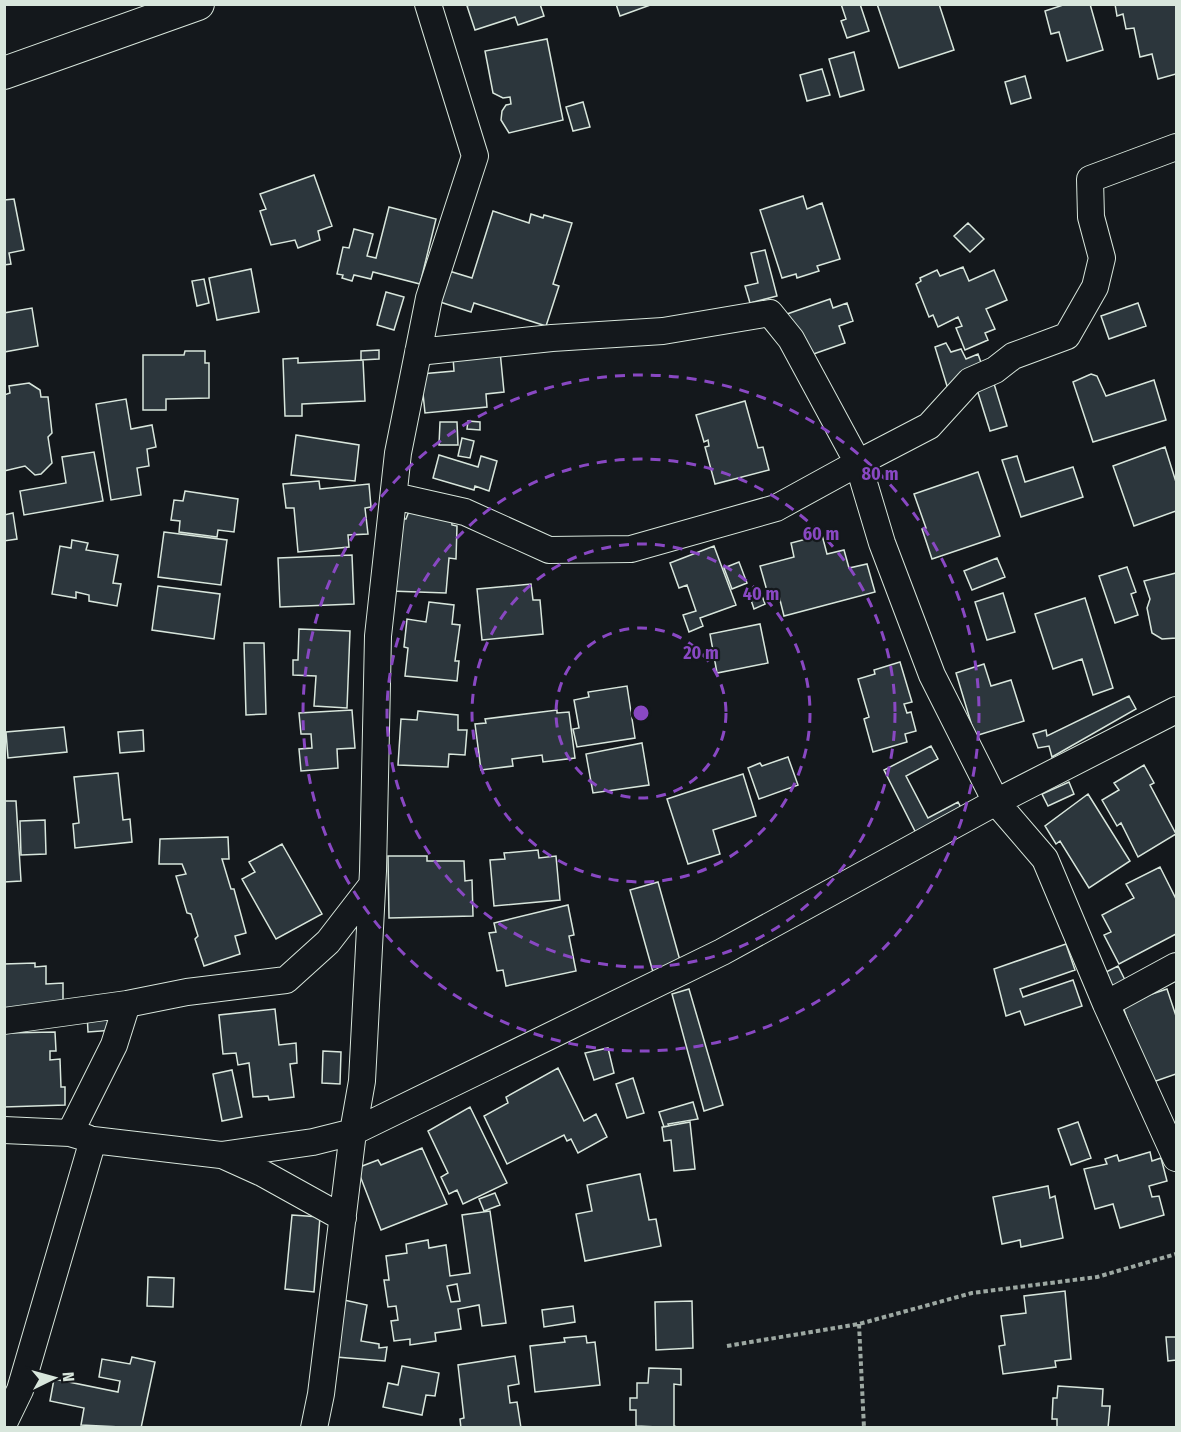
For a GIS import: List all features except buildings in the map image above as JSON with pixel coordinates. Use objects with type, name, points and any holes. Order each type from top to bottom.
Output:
[{"type":"street","points":[[4,73],[198,4]]},
{"type":"street","points":[[314,1428],[321,1394],[353,1132],[362,1081],[372,885],[378,636],[398,453],[429,298],[475,156],[428,4]]},
{"type":"street","points":[[394,496],[465,512],[549,550],[631,549],[776,508],[929,426],[970,381],[995,370],[1013,356],[1067,336],[1095,287],[1102,258],[1091,217],[1090,179],[1176,147]]},
{"type":"street","points":[[418,352],[552,338],[663,331],[770,313],[791,339],[858,463],[882,543],[932,675],[996,802],[1045,859],[1106,1004],[1176,1158]]},
{"type":"street","points":[[4,1130],[82,1137],[221,1155],[313,1142],[353,1132],[722,952],[996,802],[1176,710]]},
{"type":"street","points":[[4,1020],[127,1004],[187,992],[286,980],[328,942],[372,885]]},
{"type":"street","points":[[1106,1004],[1176,966]]},
{"type":"street","points":[[4,1423],[20,1390],[82,1137],[127,1004]]},
{"type":"street","points":[[221,1155],[262,1173],[343,1218]]},
{"type":"path","points":[[727,1346],[859,1324],[972,1293],[1097,1277],[1176,1254]]},
{"type":"path","points":[[859,1324],[864,1428]]}]
